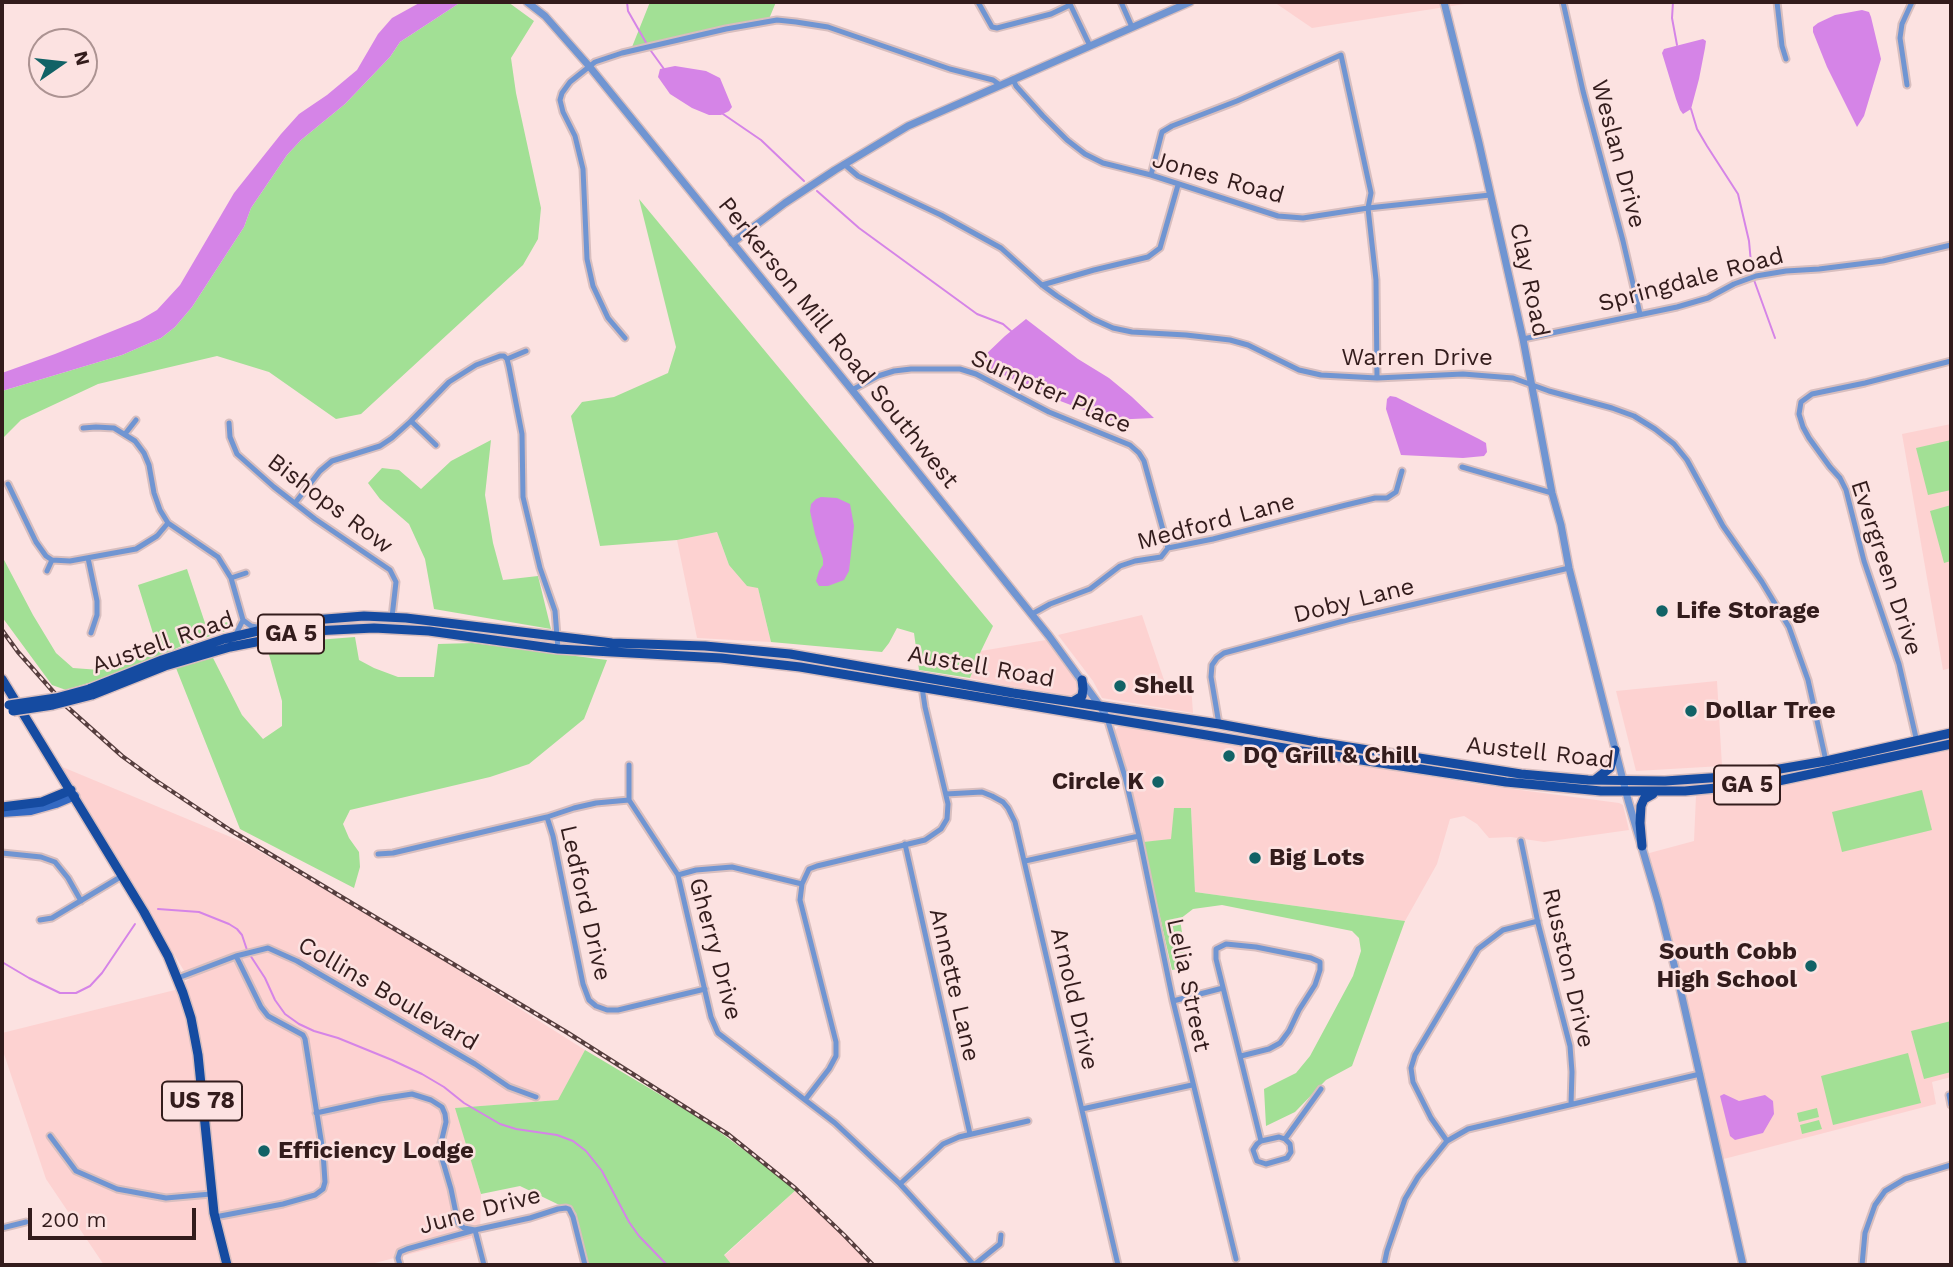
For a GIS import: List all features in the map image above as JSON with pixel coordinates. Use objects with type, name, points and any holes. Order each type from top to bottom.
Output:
[{"type":"main road","name":"Austell Road","points":[[90,692],[175,656],[234,637],[325,618],[364,616],[612,643],[765,651],[1521,774],[1593,780],[1715,779],[1826,761],[1951,733]]},
{"type":"main road","name":"Austell Road","points":[[7,708],[53,705],[190,657],[249,642],[313,631],[374,628],[429,631],[558,649],[720,658],[800,667],[1301,751],[1506,782],[1601,792],[1658,792],[1769,783],[1951,744]]},
{"type":"main road","name":"US 78","points":[[2,678],[122,876],[178,978],[195,1041],[211,1194],[227,1265]]},
{"type":"main road","points":[[1072,702],[1082,696],[1082,680]]},
{"type":"main road","points":[[1593,780],[1610,768],[1615,750]]},
{"type":"main road","points":[[1642,846],[1641,806],[1644,799],[1658,792]]},
{"type":"main road","points":[[2,807],[42,802],[73,793]]},
{"type":"main road","points":[[2,813],[31,811],[56,804],[73,793]]},
{"type":"street","name":"Perkerson Mill Road Southwest","points":[[527,2],[545,16],[589,66],[852,390],[1032,614],[1107,718]]},
{"type":"street","points":[[978,2],[992,27],[997,28],[1051,14],[1069,3],[1090,46]]},
{"type":"street","points":[[1121,2],[1132,27]]},
{"type":"street","points":[[732,243],[844,164],[908,126],[1190,2]]},
{"type":"street","name":"Clay Road","points":[[1444,2],[1523,340],[1569,568],[1623,781],[1680,988],[1743,1265]]},
{"type":"street","name":"Weslan Drive","points":[[1563,2],[1640,314]]},
{"type":"street","points":[[1777,2],[1786,59]]},
{"type":"street","points":[[1907,85],[1900,38],[1902,24],[1912,2]]},
{"type":"street","points":[[625,338],[608,318],[593,286],[587,259],[583,169],[575,136],[560,100],[570,82],[589,66],[622,53],[777,20],[828,27],[950,69],[993,80],[1000,85]]},
{"type":"street","points":[[1151,175],[1162,132],[1341,55],[1371,192],[1368,208],[1376,280],[1377,378]]},
{"type":"street","name":"Jones Road","points":[[1013,79],[1043,116],[1085,154],[1103,163],[1151,175],[1278,216],[1303,218],[1490,195]]},
{"type":"street","name":"Warren Drive","points":[[844,164],[858,176],[941,215],[1002,248],[1042,285],[1093,320],[1113,328],[1230,340],[1248,345],[1299,370],[1321,375],[1377,378],[1463,373],[1513,378],[1634,416],[1674,444],[1688,460],[1723,526],[1762,582],[1789,628],[1808,680],[1826,761]]},
{"type":"street","points":[[1042,285],[1148,257],[1160,248],[1178,185]]},
{"type":"street","name":"Springdale Road","points":[[1523,340],[1678,307],[1708,298],[1756,276],[1883,261],[1951,245]]},
{"type":"street","points":[[507,359],[526,351]]},
{"type":"street","points":[[295,503],[320,471],[332,461],[380,446],[464,371],[504,356],[507,359],[522,434],[523,497],[540,568],[555,611],[558,649]]},
{"type":"street","name":"Evergreen Drive","points":[[1919,751],[1899,664],[1860,549],[1846,490],[1803,427],[1799,414],[1804,398],[1812,394],[1951,361]]},
{"type":"street","name":"Sumpter Place","points":[[852,390],[894,371],[960,369],[976,374],[1049,412],[1130,445],[1144,461],[1168,548]]},
{"type":"street","points":[[125,434],[136,421]]},
{"type":"street","points":[[411,421],[436,445]]},
{"type":"street","name":"Bishops Row","points":[[229,423],[230,437],[237,454],[315,519],[390,570],[396,582],[392,617]]},
{"type":"street","points":[[83,428],[106,427],[135,441],[149,466],[160,510],[169,523],[218,557],[231,578],[243,620],[251,626],[264,629]]},
{"type":"street","points":[[1462,467],[1552,493]]},
{"type":"street","name":"Medford Lane","points":[[1032,614],[1050,604],[1090,590],[1120,566],[1161,557],[1168,548],[1355,502],[1387,498],[1396,492],[1402,471]]},
{"type":"street","points":[[8,484],[36,541],[52,560],[70,561],[136,550],[157,537],[169,523]]},
{"type":"street","points":[[88,558],[97,601],[95,624],[91,633]]},
{"type":"street","points":[[47,571],[52,560]]},
{"type":"street","name":"Doby Lane","points":[[1219,724],[1211,677],[1212,665],[1224,653],[1351,619],[1569,568]]},
{"type":"street","points":[[231,578],[246,573]]},
{"type":"street","points":[[234,637],[243,620]]},
{"type":"street","points":[[805,1100],[836,1056],[836,1042],[800,900],[802,884],[809,869],[925,839],[941,829],[947,819],[946,794],[923,688],[917,676]]},
{"type":"street","name":"Lelia Street","points":[[1107,718],[1125,777],[1192,1085],[1236,1259]]},
{"type":"street","points":[[378,854],[393,853],[547,817],[596,803],[629,800],[629,765]]},
{"type":"street","name":"Arnold Drive","points":[[946,794],[982,792],[1003,802],[1015,822],[1118,1265]]},
{"type":"street","name":"Gherry Drive","points":[[629,800],[678,875],[711,1017],[718,1032],[835,1123],[900,1184],[974,1265]]},
{"type":"street","name":"Ledford Drive","points":[[547,817],[583,984],[589,1000],[607,1010],[618,1010],[705,989]]},
{"type":"street","points":[[1025,860],[1139,836]]},
{"type":"street","name":"Russton Drive","points":[[1521,841],[1570,1046],[1571,1104]]},
{"type":"street","name":"Annette Lane","points":[[905,844],[970,1134]]},
{"type":"street","points":[[2,853],[41,857],[55,862],[68,878],[80,901]]},
{"type":"street","points":[[678,875],[696,870],[732,867],[802,884]]},
{"type":"street","points":[[40,920],[52,918],[122,876]]},
{"type":"street","points":[[1447,1141],[1431,1118],[1413,1082],[1411,1068],[1415,1055],[1478,949],[1503,930],[1538,921]]},
{"type":"street","points":[[1241,1056],[1269,1049],[1280,1043],[1315,985],[1320,962],[1256,947],[1226,944],[1216,949],[1216,959],[1261,1141]]},
{"type":"street","name":"Collins Boulevard","points":[[178,978],[236,956],[268,948],[475,1064],[509,1087],[536,1097]]},
{"type":"street","points":[[215,1217],[315,1195],[324,1189],[326,1174],[306,1039],[268,1016],[236,956]]},
{"type":"street","points":[[1173,1001],[1223,988]]},
{"type":"street","points":[[1384,1265],[1405,1199],[1418,1177],[1447,1141],[1468,1129],[1700,1074]]},
{"type":"street","points":[[1082,1109],[1192,1085]]},
{"type":"street","points":[[1285,1139],[1321,1089]]},
{"type":"street","points":[[316,1114],[412,1094],[442,1107],[446,1127],[440,1146],[441,1156],[458,1223],[464,1228],[475,1230],[484,1265]]},
{"type":"street","points":[[1949,1096],[1951,1105]]},
{"type":"street","points":[[900,1184],[943,1144],[970,1134],[1028,1121]]},
{"type":"street","points":[[50,1136],[76,1171],[117,1189],[166,1198],[211,1194]]},
{"type":"street","points":[[1279,1137],[1285,1139],[1291,1148],[1290,1155],[1284,1160],[1266,1164],[1257,1161],[1253,1154],[1261,1141],[1279,1137]]},
{"type":"street","points":[[1862,1265],[1865,1233],[1875,1205],[1885,1191],[1905,1179],[1951,1165]]},
{"type":"street","name":"June Drive","points":[[400,1265],[400,1252],[475,1230],[558,1209],[569,1209],[585,1265]]},
{"type":"street","points":[[2,1228],[26,1222]]},
{"type":"street","points":[[974,1265],[1000,1244],[1001,1235]]},
{"type":"shaded area","points":[[421,2],[461,2],[400,42],[390,57],[345,104],[287,155],[251,208],[244,227],[192,307],[175,327],[161,338],[122,355],[2,391],[2,373],[140,320],[157,310],[180,285],[234,193],[281,134],[299,114],[357,70],[378,34],[392,18]]},
{"type":"shaded area","points":[[1274,2],[1477,2],[1312,28]]},
{"type":"shaded area","points":[[1862,10],[1869,12],[1871,17],[1881,59],[1864,116],[1857,127],[1827,67],[1813,27],[1835,15]]},
{"type":"shaded area","points":[[1703,39],[1706,41],[1705,48],[1691,109],[1683,114],[1662,53],[1664,49]]},
{"type":"shaded area","points":[[675,66],[706,71],[720,78],[732,107],[729,111],[721,115],[709,115],[670,94],[658,77],[660,69]]},
{"type":"shaded area","points":[[1026,319],[1078,359],[1109,378],[1154,418],[1110,420],[1041,396],[1031,385],[982,365],[983,357]]},
{"type":"shaded area","points":[[1390,396],[1486,443],[1487,452],[1484,456],[1463,458],[1401,455],[1386,409]]},
{"type":"shaded area","points":[[1951,424],[1951,668],[1943,670],[1902,434]]},
{"type":"shaded area","points":[[821,497],[837,498],[850,504],[854,526],[849,571],[844,580],[828,586],[819,586],[816,581],[823,559],[810,511],[811,504]]},
{"type":"shaded area","points":[[717,532],[729,565],[758,588],[771,642],[697,638],[677,540]]},
{"type":"shaded area","points":[[1142,615],[1165,683],[1191,685],[1193,713],[1102,698],[1093,681],[1058,635]]},
{"type":"shaded area","points":[[1046,640],[1079,684],[1080,692],[1071,699],[970,678],[981,651]]},
{"type":"shaded area","points":[[1717,681],[1722,766],[1636,771],[1616,691]]},
{"type":"shaded area","points":[[1121,724],[1475,784],[1619,803],[1623,805],[1629,830],[1544,842],[1511,837],[1489,838],[1477,824],[1464,816],[1450,819],[1437,864],[1405,921],[1195,892],[1191,808],[1171,840],[1143,842],[1115,730]]},
{"type":"shaded area","name":"South Cobb High School","points":[[1951,749],[1951,1077],[1932,1082],[1936,1104],[1716,1161],[1699,1078],[1642,855],[1694,841],[1696,796],[1715,783],[1762,779],[1784,773]]},
{"type":"shaded area","points":[[60,766],[245,843],[403,935],[585,1050],[559,1100],[456,1108],[481,1194],[480,1236],[367,1265],[104,1265],[46,1179],[2,1048],[2,1033],[175,990],[189,979]]},
{"type":"shaded area","points":[[1724,1094],[1739,1101],[1765,1095],[1773,1101],[1774,1114],[1763,1133],[1735,1140],[1730,1136],[1720,1096]]},
{"type":"shaded area","points":[[797,1189],[874,1265],[732,1265],[724,1256]]},
{"type":"green space","points":[[461,2],[508,2],[534,21],[511,58],[541,208],[538,239],[523,265],[361,414],[336,419],[269,372],[217,356],[98,384],[21,420],[2,439],[2,391],[122,355],[161,338],[175,327],[192,307],[244,227],[251,208],[287,155],[345,104],[390,57],[400,42]]},
{"type":"green space","points":[[650,2],[776,2],[769,19],[630,52]]},
{"type":"green space","points":[[639,199],[993,626],[970,678],[919,670],[914,633],[897,628],[882,652],[771,642],[758,588],[747,586],[729,565],[717,532],[677,540],[600,546],[571,416],[582,402],[614,397],[668,373],[676,347]]},
{"type":"green space","points":[[491,440],[485,495],[493,543],[503,580],[538,576],[551,629],[434,609],[425,559],[409,524],[380,499],[368,483],[382,468],[399,470],[421,489],[451,461]]},
{"type":"green space","points":[[1951,440],[1951,490],[1928,495],[1916,448]]},
{"type":"green space","points":[[1951,505],[1951,561],[1944,563],[1930,511]]},
{"type":"green space","points":[[2,556],[56,653],[73,668],[100,670],[128,664],[156,643],[138,585],[187,569],[206,626],[234,621],[231,629],[184,645],[121,673],[66,690],[52,685],[2,617]]},
{"type":"green space","points":[[355,637],[359,660],[398,677],[434,677],[438,644],[473,643],[607,660],[584,719],[529,764],[490,777],[350,810],[343,824],[359,852],[360,867],[354,888],[240,829],[176,668],[212,656],[242,715],[263,739],[282,726],[282,701],[266,644]]},
{"type":"green space","points":[[1922,790],[1932,830],[1842,852],[1832,812]]},
{"type":"green space","points":[[1174,808],[1191,808],[1195,892],[1405,921],[1352,1066],[1326,1080],[1295,1112],[1266,1126],[1264,1089],[1296,1073],[1310,1056],[1353,976],[1361,951],[1359,938],[1352,931],[1222,905],[1193,909],[1180,919],[1187,967],[1172,970],[1143,842],[1171,839]]},
{"type":"green space","points":[[1951,1021],[1951,1072],[1924,1079],[1911,1031]]},
{"type":"green space","points":[[585,1050],[706,1122],[797,1189],[724,1255],[732,1265],[588,1265],[576,1213],[520,1186],[481,1194],[455,1108],[558,1100]]},
{"type":"green space","points":[[1908,1053],[1921,1103],[1833,1125],[1821,1076]]},
{"type":"green space","points":[[1817,1108],[1819,1117],[1799,1122],[1797,1113]]},
{"type":"green space","points":[[1819,1120],[1822,1129],[1802,1134],[1800,1125]]},
{"type":"waterway","points":[[627,2],[628,11],[648,46]]},
{"type":"waterway","points":[[1673,2],[1672,18],[1677,45]]},
{"type":"waterway","points":[[651,51],[664,69]]},
{"type":"waterway","points":[[1691,109],[1697,129],[1738,194],[1749,241],[1752,274]]},
{"type":"waterway","points":[[723,114],[761,140],[804,181]]},
{"type":"waterway","points":[[817,191],[859,228],[977,314],[1003,324],[1011,331]]},
{"type":"waterway","points":[[1754,280],[1775,338]]},
{"type":"waterway","points":[[158,909],[199,912],[229,924],[242,935],[247,950]]},
{"type":"waterway","points":[[2,962],[60,993],[76,993],[90,986],[102,973],[135,924]]},
{"type":"waterway","points":[[250,955],[275,1000],[285,1014],[299,1024],[422,1074],[500,1124],[557,1135],[573,1141],[586,1151],[602,1171],[629,1222],[667,1265]]},
{"type":"railway","points":[[2,630],[66,706],[122,756],[230,830],[568,1033],[729,1135],[795,1188],[873,1265]]},
{"type":"place","name":"Life Storage","points":[[1662,611]]},
{"type":"place","name":"Shell","points":[[1120,686]]},
{"type":"place","name":"Dollar Tree","points":[[1691,711]]},
{"type":"place","name":"DQ Grill & Chill","points":[[1229,756]]},
{"type":"place","name":"Circle K","points":[[1158,782]]},
{"type":"place","name":"Big Lots","points":[[1255,858]]},
{"type":"place","name":"South Cobb High School","points":[[1811,966]]},
{"type":"place","name":"Efficiency Lodge","points":[[264,1151]]}]
